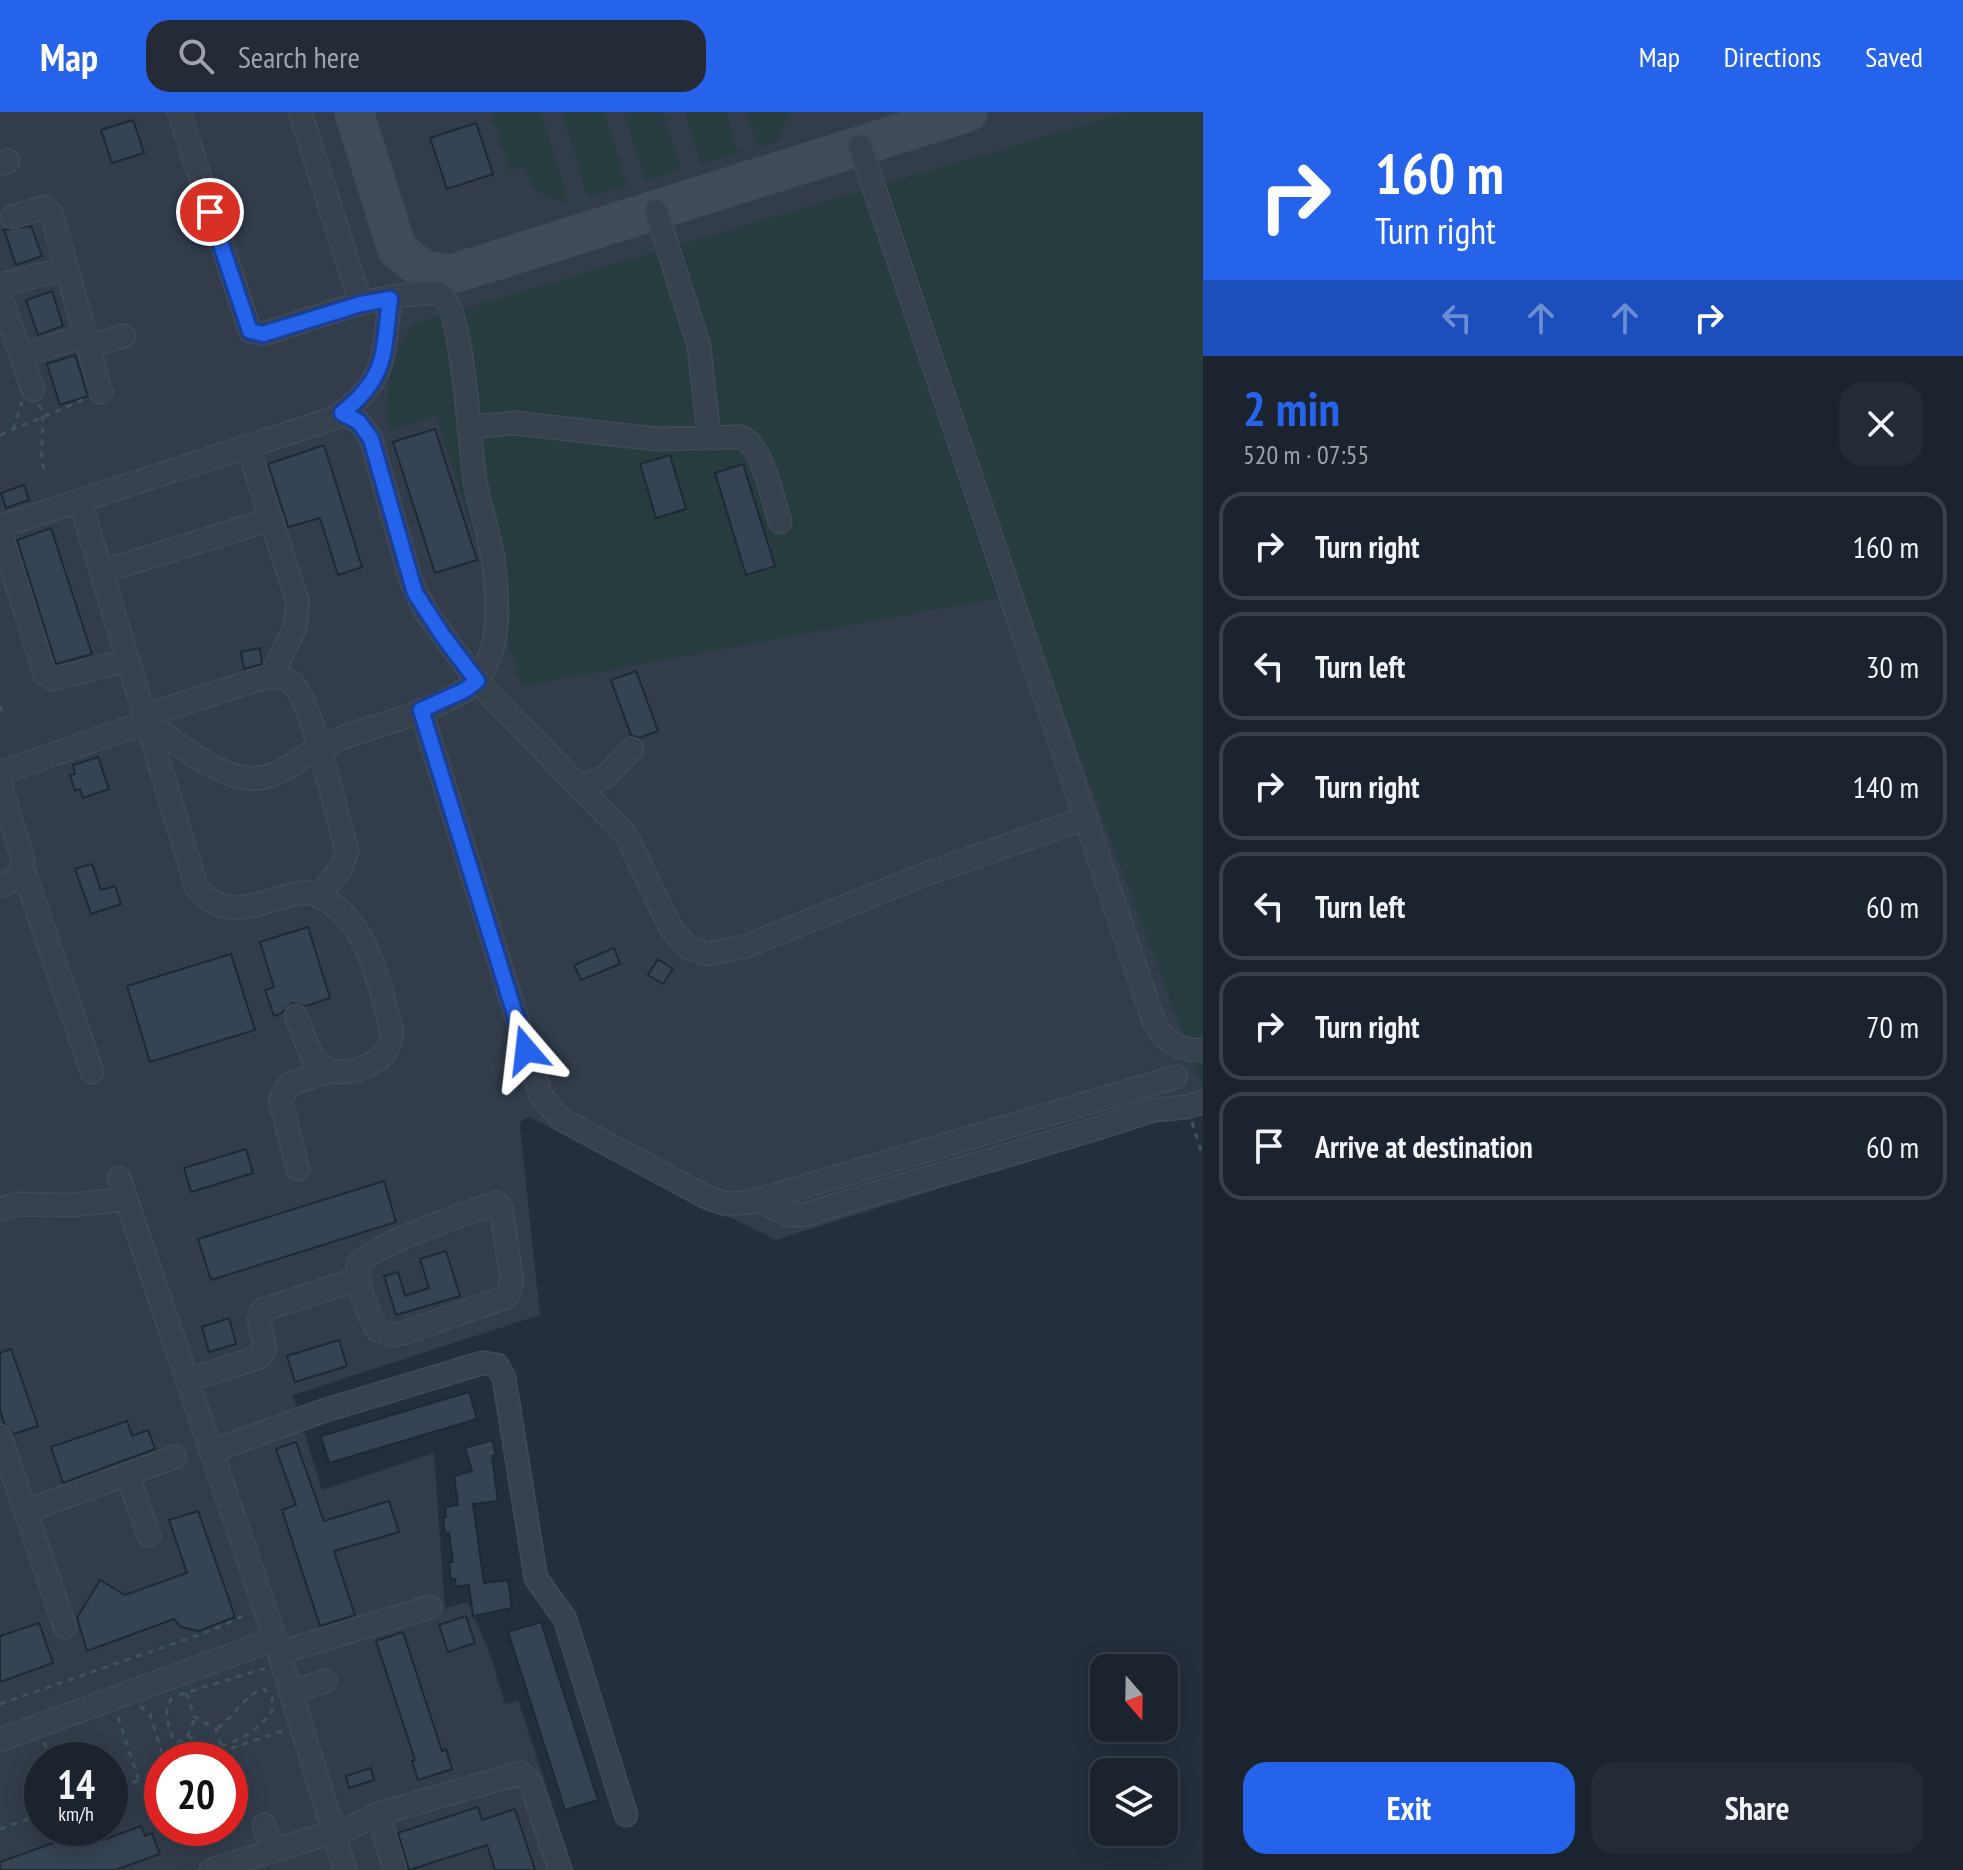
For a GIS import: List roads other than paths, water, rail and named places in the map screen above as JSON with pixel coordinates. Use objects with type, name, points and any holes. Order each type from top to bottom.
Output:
[{"type":"lane","points":[[145,719],[217,768],[247,778],[262,779],[278,774],[318,748],[421,710],[465,690],[477,681],[492,650],[497,595],[492,545],[476,486],[461,353],[447,300],[439,293],[390,299],[361,304],[263,334],[250,331],[179,112]]},
{"type":"lane","points":[[300,112],[361,304]]},
{"type":"lane","points":[[756,1200],[790,1215],[804,1215],[1154,1110],[1193,1107],[1176,1077],[1158,1032],[860,146]]},
{"type":"lane","points":[[12,217],[41,207],[48,210],[101,392]]},
{"type":"lane","points":[[656,211],[699,346],[709,436]]},
{"type":"lane","points":[[0,285],[67,268]]},
{"type":"lane","points":[[0,295],[33,390]]},
{"type":"lane","points":[[128,660],[48,678],[41,667],[2,529],[11,522],[248,447],[342,413],[365,394],[384,359],[390,299]]},
{"type":"lane","points":[[22,356],[124,336]]},
{"type":"lane","points":[[342,413],[359,422],[371,439],[415,593],[443,636],[477,681],[613,822],[635,849],[663,914],[678,939],[696,952],[708,954],[744,947],[926,874],[1086,818]]},
{"type":"lane","points":[[469,427],[515,423],[656,439],[741,437],[753,444],[780,522]]},
{"type":"lane","points":[[248,447],[298,603],[290,642],[271,677]]},
{"type":"lane","points":[[80,501],[197,889],[209,901],[224,908],[240,909],[294,893],[318,896],[346,915],[364,942],[392,1032],[385,1054],[375,1063],[363,1068],[300,1078],[290,1084],[280,1100],[298,1169]]},
{"type":"lane","points":[[101,572],[272,519]]},
{"type":"lane","points":[[0,773],[145,719],[271,677],[290,681],[299,691],[347,851],[341,868],[318,896]]},
{"type":"lane","points":[[421,710],[535,1078],[547,1105],[561,1119],[708,1198],[727,1204],[756,1200],[1176,1077]]},
{"type":"lane","points":[[579,788],[606,776],[632,749]]},
{"type":"lane","points":[[0,783],[23,869],[92,1072]]},
{"type":"lane","points":[[0,886],[18,877],[23,869]]},
{"type":"lane","points":[[296,1016],[312,1057],[330,1071]]},
{"type":"lane","points":[[1158,1032],[1185,1050],[1203,1050]]},
{"type":"lane","points":[[0,1209],[19,1204],[73,1205],[122,1189],[212,1451],[345,1870]]},
{"type":"lane","points":[[500,1204],[512,1281],[510,1294],[504,1299],[403,1333],[388,1334],[374,1326],[358,1279],[358,1265],[371,1252],[482,1208],[500,1204]]},
{"type":"lane","points":[[188,1380],[260,1357],[265,1349],[259,1319],[262,1310],[358,1279]]},
{"type":"lane","points":[[212,1451],[323,1411],[482,1363],[497,1365],[504,1378],[536,1578],[565,1619],[626,1815]]},
{"type":"lane","points":[[0,1436],[65,1627]]},
{"type":"lane","points":[[26,1511],[175,1457]]},
{"type":"lane","points":[[127,1474],[149,1535]]},
{"type":"lane","points":[[0,1740],[275,1654],[357,1638],[430,1607]]},
{"type":"lane","points":[[291,1693],[325,1681]]},
{"type":"lane","points":[[211,1870],[333,1832],[339,1827],[345,1830],[378,1814],[521,1773],[530,1782],[560,1870]]},
{"type":"lane","points":[[378,1814],[395,1870]]},
{"type":"lane","points":[[264,1825],[273,1851]]}]
